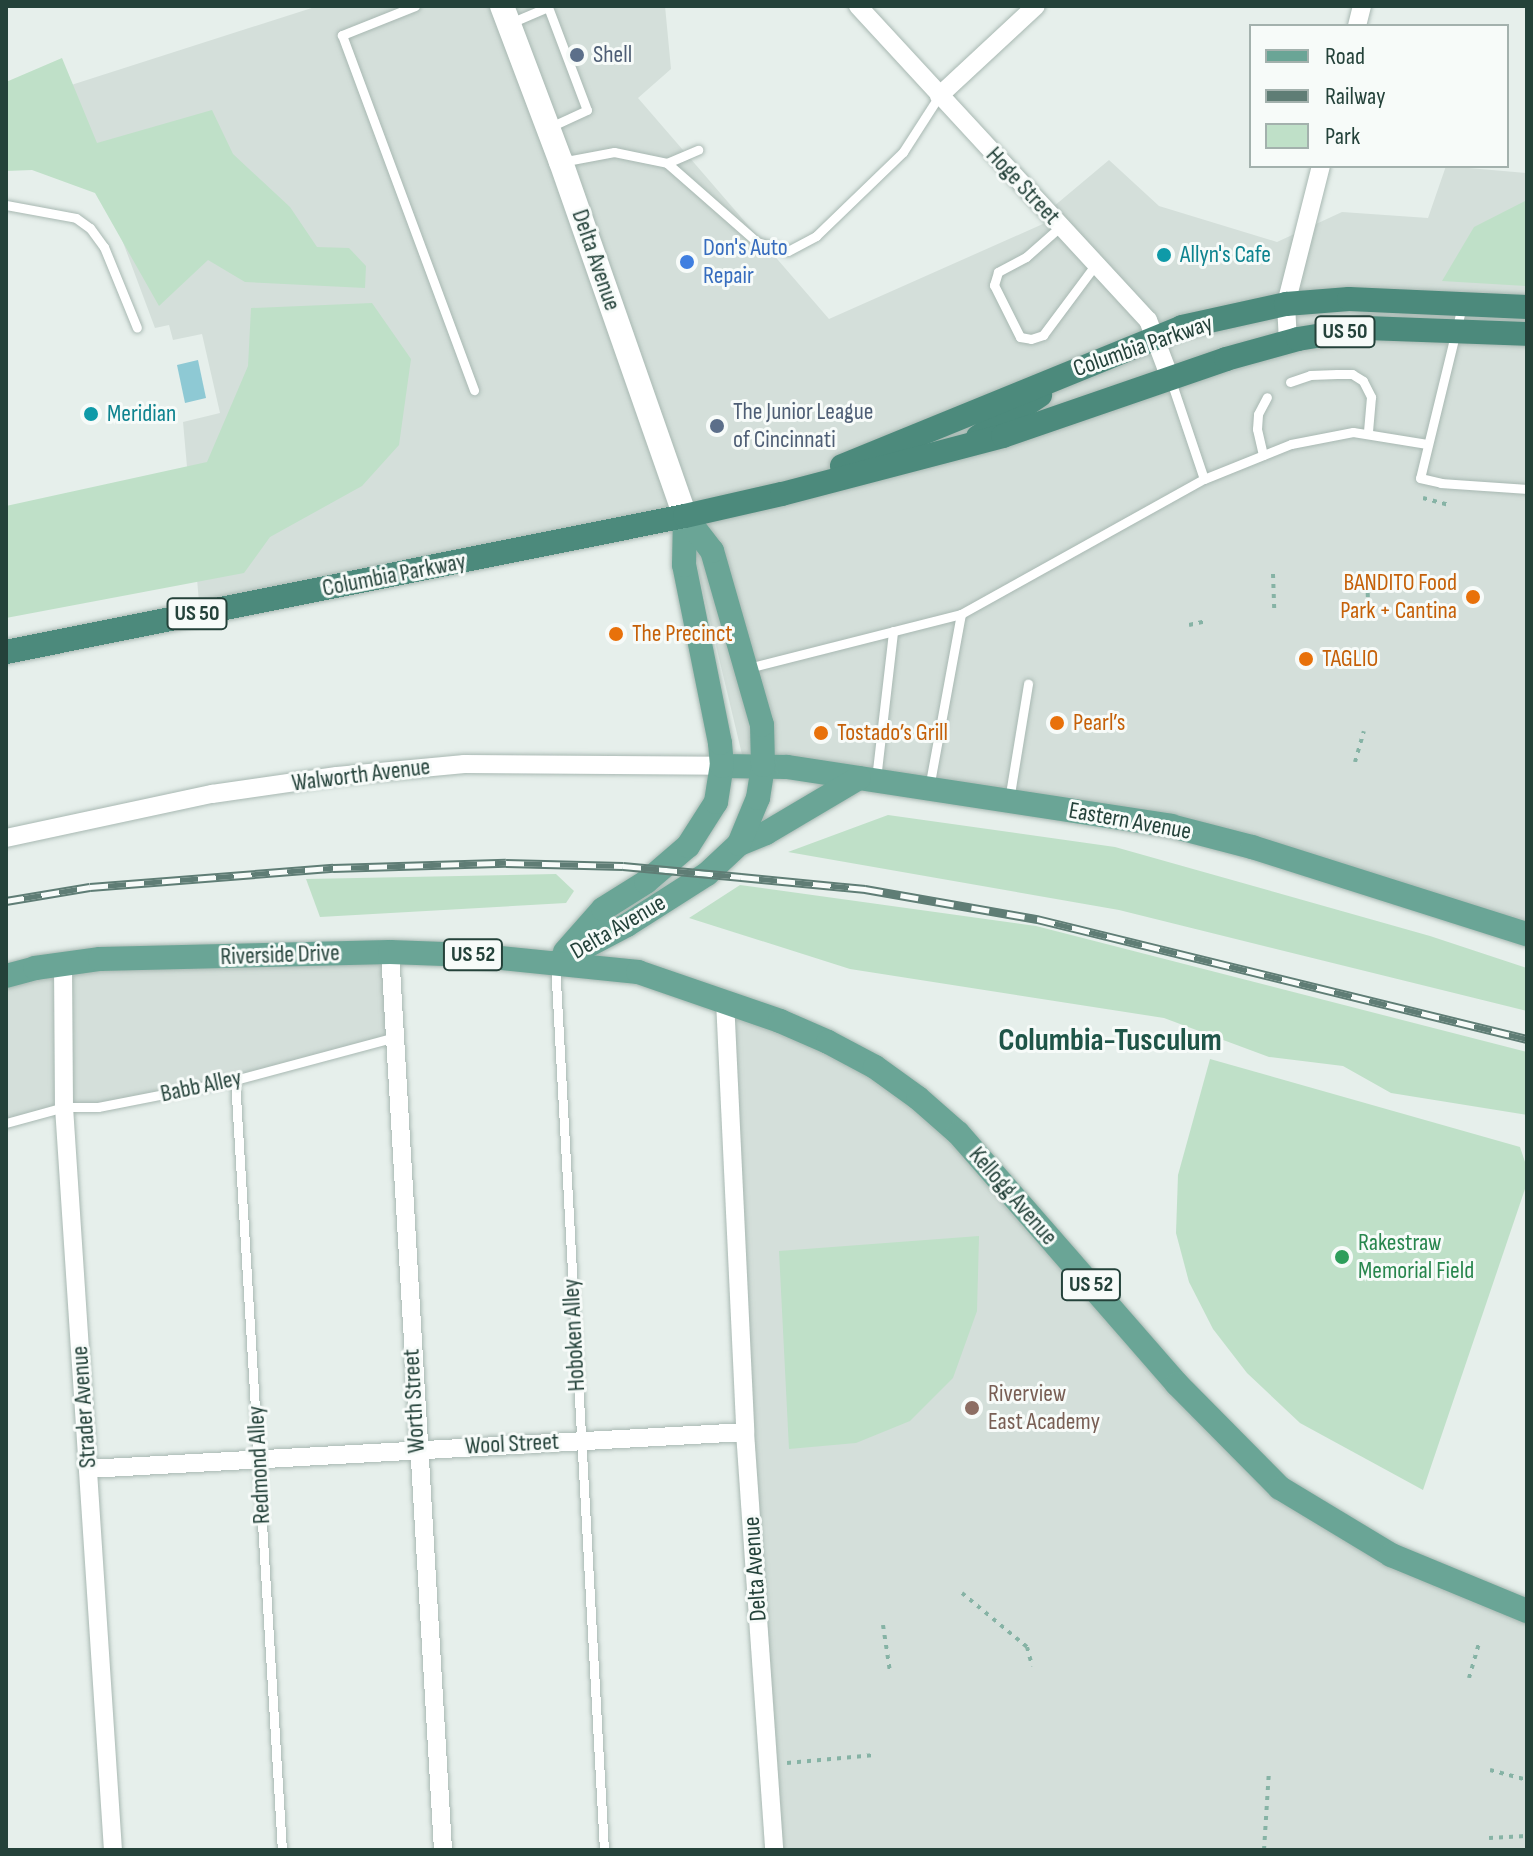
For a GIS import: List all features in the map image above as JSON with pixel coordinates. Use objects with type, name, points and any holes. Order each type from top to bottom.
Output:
[{"type":"highway","name":"Columbia Parkway","points":[[782,494],[907,437],[1182,327],[1286,304],[1349,299],[1527,307]]},
{"type":"highway","name":"Columbia Parkway","points":[[6,652],[782,494],[966,446],[1288,342],[1365,328],[1527,334]]},
{"type":"highway","points":[[966,446],[1046,391],[1149,354],[1156,338]]},
{"type":"main road","name":"Delta Avenue","points":[[505,15],[561,162],[685,516],[712,551],[762,725],[763,765],[751,822],[739,844],[690,886],[627,925],[555,963]]},
{"type":"main road","name":"Delta Avenue","points":[[555,963],[603,909],[646,882],[688,846],[716,802],[722,766],[708,675],[684,565],[685,516]]},
{"type":"main road","name":"Eastern Avenue","points":[[722,766],[763,765],[1171,826],[1252,847],[1527,934]]},
{"type":"main road","points":[[739,844],[766,833],[867,779]]},
{"type":"main road","name":"Riverside Drive","points":[[6,976],[100,959],[390,952],[555,963]]},
{"type":"main road","name":"Kellogg Avenue","points":[[555,963],[638,972],[725,1000],[828,1042],[918,1098],[958,1133],[1177,1384],[1280,1488],[1391,1555],[1527,1611]]},
{"type":"street","name":"Hoge Street","points":[[858,6],[1148,320],[1170,378]]},
{"type":"street","points":[[939,96],[1036,6]]},
{"type":"street","points":[[1288,342],[1286,304],[1320,168]]},
{"type":"street","name":"Walworth Avenue","points":[[6,838],[212,794],[353,774],[464,764],[722,766]]},
{"type":"street","name":"Worth Street","points":[[390,952],[443,1850]]},
{"type":"street","name":"Strader Avenue","points":[[63,964],[64,1107],[113,1850]]},
{"type":"street","name":"Delta Avenue","points":[[725,1000],[745,1432],[774,1850]]},
{"type":"street","name":"Wool Street","points":[[88,1469],[745,1432]]},
{"type":"lane","points":[[415,6],[342,35],[474,390]]},
{"type":"lane","points":[[505,15],[548,7],[587,110],[548,128]]},
{"type":"lane","points":[[561,162],[614,152],[667,163],[757,242],[788,251],[816,236],[903,152],[939,96]]},
{"type":"lane","points":[[667,163],[698,150]]},
{"type":"lane","points":[[6,205],[76,218],[90,228],[104,247],[137,328]]},
{"type":"lane","points":[[1061,226],[1026,257],[998,272],[994,285],[1020,337],[1031,339],[1043,335],[1096,264]]},
{"type":"lane","points":[[1463,304],[1420,478],[1441,483],[1527,489]]},
{"type":"lane","points":[[1290,382],[1310,375],[1337,374],[1352,374],[1363,381],[1371,397],[1368,433]]},
{"type":"lane","points":[[1170,378],[1204,479]]},
{"type":"lane","points":[[1263,455],[1257,429],[1258,414],[1267,397]]},
{"type":"lane","points":[[745,669],[961,614],[1204,479],[1291,444],[1368,433],[1427,444]]},
{"type":"lane","points":[[929,788],[961,614]]},
{"type":"lane","points":[[867,779],[893,631]]},
{"type":"lane","points":[[1009,800],[1028,684]]},
{"type":"lane","name":"Hoboken Alley","points":[[555,963],[578,1419],[584,1439],[604,1850]]},
{"type":"lane","name":"Babb Alley","points":[[6,1123],[64,1107],[98,1107],[235,1080],[395,1037]]},
{"type":"lane","name":"Redmond Alley","points":[[235,1080],[282,1850]]},
{"type":"path","points":[[1423,498],[1449,505]]},
{"type":"path","points":[[1367,573],[1368,606]]},
{"type":"path","points":[[1273,574],[1274,612]]},
{"type":"path","points":[[1189,625],[1207,621]]},
{"type":"path","points":[[1355,762],[1364,731]]},
{"type":"path","points":[[962,1593],[1027,1647],[1032,1666]]},
{"type":"path","points":[[883,1625],[890,1672]]},
{"type":"path","points":[[1469,1678],[1479,1644]]},
{"type":"path","points":[[768,1764],[875,1755]]},
{"type":"path","points":[[1490,1770],[1527,1780]]},
{"type":"path","points":[[1264,1850],[1269,1771]]},
{"type":"path","points":[[1489,1838],[1527,1836]]},
{"type":"shaded area","points":[[318,6],[665,6],[671,69],[638,98],[829,319],[1054,219],[1047,212],[1109,160],[1159,206],[1277,242],[1342,212],[1428,218],[1445,168],[1527,173],[1527,934],[1165,825],[745,767],[685,516],[200,613],[183,422],[220,413],[202,334],[173,340],[169,325],[155,328],[65,87]]},
{"type":"shaded area","points":[[390,952],[395,1037],[235,1080],[99,1107],[64,1107],[6,1123],[6,976]]},
{"type":"shaded area","name":"Riverview East Academy","points":[[725,1000],[918,1098],[1280,1488],[1527,1611],[1527,1850],[774,1850]]},
{"type":"green space","points":[[62,58],[97,143],[212,110],[233,154],[290,207],[317,247],[349,248],[366,266],[365,288],[245,282],[208,260],[159,306],[95,193],[32,170],[6,171],[6,82]]},
{"type":"green space","points":[[1527,200],[1527,286],[1442,281],[1474,227]]},
{"type":"green space","points":[[372,303],[411,359],[399,445],[362,486],[270,537],[244,573],[6,618],[6,506],[207,462],[248,366],[251,308]]},
{"type":"green space","points":[[888,815],[1115,847],[1430,936],[1527,968],[1527,1011],[1119,910],[788,852]]},
{"type":"green space","points":[[556,874],[574,891],[566,903],[320,917],[306,879]]},
{"type":"green space","points":[[740,885],[1036,926],[1527,1052],[1527,1115],[1391,1093],[1343,1066],[1269,1057],[1164,1018],[850,969],[689,918]]},
{"type":"green space","name":"Rakestraw Memorial Field","points":[[1210,1059],[1520,1147],[1527,1168],[1527,1183],[1423,1490],[1300,1423],[1247,1373],[1213,1329],[1189,1282],[1176,1233],[1178,1175]]},
{"type":"green space","points":[[979,1236],[977,1311],[953,1378],[910,1421],[856,1443],[789,1449],[779,1251]]},
{"type":"water","points":[[198,360],[206,398],[185,403],[177,365]]},
{"type":"railway","points":[[6,901],[90,887],[333,868],[506,863],[623,866],[865,889],[1037,919],[1527,1039]]},
{"type":"place","name":"Shell","points":[[577,55]]},
{"type":"place","name":"Allyn's Cafe","points":[[1164,255]]},
{"type":"place","name":"Don's Auto Repair","points":[[687,262]]},
{"type":"place","name":"Meridian","points":[[91,414]]},
{"type":"place","name":"The Junior League of Cincinnati","points":[[717,426]]},
{"type":"place","name":"BANDITO Food Park + Cantina","points":[[1473,597]]},
{"type":"place","name":"The Precinct","points":[[616,634]]},
{"type":"place","name":"TAGLIO","points":[[1306,659]]},
{"type":"place","name":"Pearl’s","points":[[1057,723]]},
{"type":"place","name":"Tostado’s Grill","points":[[821,733]]},
{"type":"place","name":"Rakestraw Memorial Field","points":[[1342,1257]]},
{"type":"place","name":"Riverview East Academy","points":[[972,1408]]},
{"type":"district","name":"Columbia-Tusculum","points":[[1110,1041]]}]
